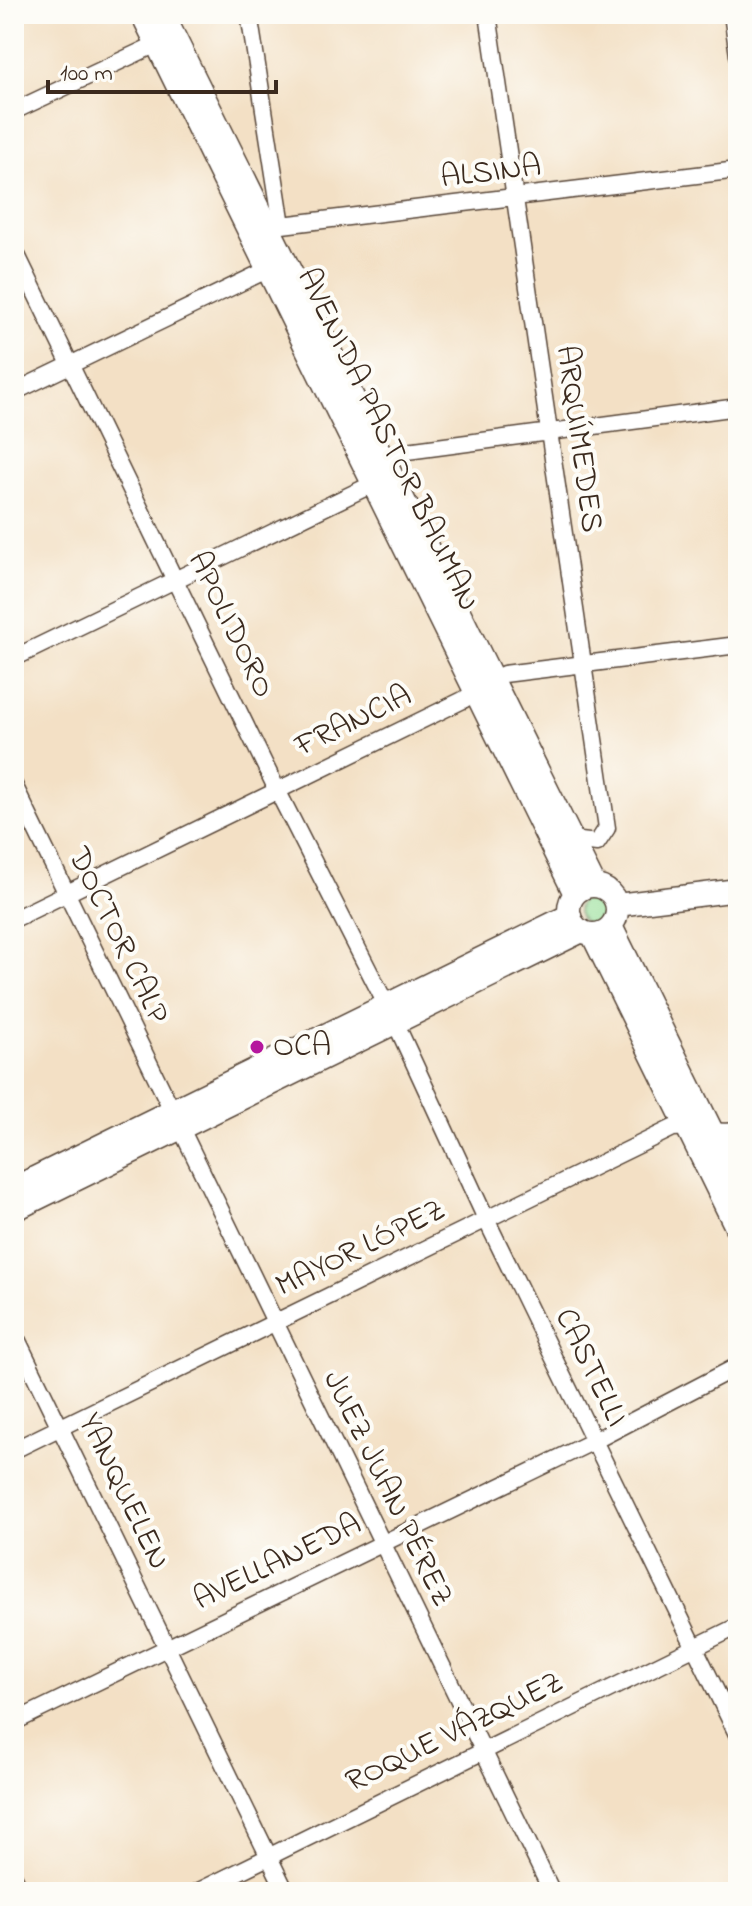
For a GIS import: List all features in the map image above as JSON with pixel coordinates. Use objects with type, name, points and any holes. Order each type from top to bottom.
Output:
[{"type":"main road","name":"AVENIDA PASTOR BAUMAN","points":[[150,15],[268,230],[277,265],[592,913]]},
{"type":"main road","name":"AVENIDA PASTOR BAUMAN","points":[[483,686],[572,840],[592,913]]},
{"type":"main road","points":[[14,1210],[176,1120],[592,913],[738,890]]},
{"type":"main road","points":[[592,913],[687,1127],[738,1231]]},
{"type":"main road","points":[[592,913],[738,1184]]},
{"type":"main road","points":[[14,1188],[176,1120]]},
{"type":"street","points":[[249,14],[268,230]]},
{"type":"street","name":"ARQUÍMEDES","points":[[488,14],[607,828],[597,843],[572,840]]},
{"type":"street","points":[[732,14],[738,55]]},
{"type":"street","points":[[14,111],[165,40]]},
{"type":"street","name":"ALSINA","points":[[268,230],[738,170]]},
{"type":"street","name":"APOLIDORO","points":[[14,249],[178,580],[277,790],[392,1015]]},
{"type":"street","points":[[14,392],[277,265]]},
{"type":"street","points":[[14,658],[178,580],[378,471],[549,431],[738,407]]},
{"type":"street","name":"FRANCIA","points":[[14,919],[504,674],[738,645]]},
{"type":"street","name":"DOCTOR CALP","points":[[14,785],[176,1120]]},
{"type":"street","name":"CASTELLI","points":[[392,1015],[486,1219],[738,1736]]},
{"type":"street","name":"JUEZ JUAN PÉREZ","points":[[176,1120],[552,1892]]},
{"type":"street","points":[[687,1127],[713,1134],[738,1131]]},
{"type":"street","name":"MAYOR LÓPEZ","points":[[14,1450],[673,1128],[687,1127]]},
{"type":"street","name":"YANQUELEN","points":[[14,1333],[286,1892]]},
{"type":"street","name":"AVELLANEDA","points":[[14,1722],[594,1441],[738,1366]]},
{"type":"street","name":"ROQUE VÁZQUEZ","points":[[197,1892],[738,1626]]},
{"type":"street","points":[[14,1877],[21,1892]]},
{"type":"green space","points":[[593,895],[604,899],[608,910],[604,921],[593,925],[582,921],[578,910],[582,899]]},
{"type":"place","name":"OCA","points":[[257,1047]]}]
